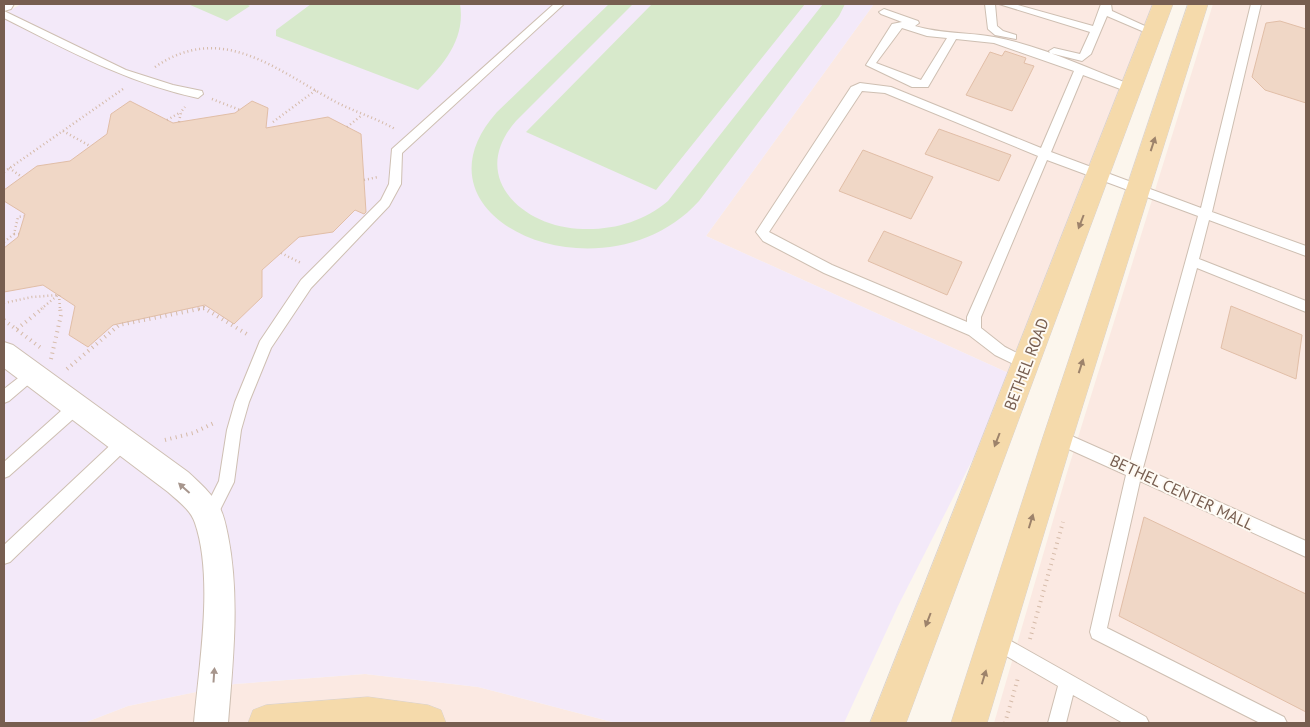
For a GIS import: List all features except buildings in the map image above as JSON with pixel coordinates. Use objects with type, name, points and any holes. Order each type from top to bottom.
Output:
[{"type":"main road","name":"BETHEL ROAD","points":[[888,723],[1099,176],[1163,4]]},
{"type":"main road","points":[[969,723],[1058,436],[1198,4]]},
{"type":"main road","points":[[266,723],[368,715],[428,723]]},
{"type":"street","points":[[11,341],[41,369],[76,407],[178,482],[195,497],[209,517],[218,563],[219,616],[211,723]]},
{"type":"lane","points":[[209,517],[226,482],[234,430],[242,402],[265,345],[277,324],[306,284],[385,203],[392,192],[397,173],[396,152],[560,4]]},
{"type":"lane","points":[[990,4],[992,27],[999,33],[1070,56],[1082,58],[1106,6],[1115,16],[1152,32]]},
{"type":"lane","points":[[1004,4],[1096,30]]},
{"type":"lane","points":[[1256,4],[1205,214],[1135,470],[1098,632],[1278,723]]},
{"type":"lane","points":[[884,12],[916,24],[939,28],[984,32],[992,27]]},
{"type":"lane","points":[[4,14],[137,79],[167,88],[198,94]]},
{"type":"lane","points":[[953,36],[924,84],[916,84],[871,65],[871,62],[896,26],[902,25],[927,33],[994,40],[1131,90]]},
{"type":"lane","points":[[974,332],[974,317],[1080,70]]},
{"type":"lane","points":[[1026,364],[1000,351],[974,332],[828,270],[767,238],[762,232],[855,90],[860,87],[887,90],[1099,176],[1306,252]]},
{"type":"lane","points":[[1192,261],[1306,307]]},
{"type":"lane","points":[[4,397],[41,369]]},
{"type":"lane","points":[[4,471],[76,407]]},
{"type":"lane","name":"BETHEL CENTER MALL","points":[[1058,436],[1306,549]]},
{"type":"lane","points":[[4,556],[124,442]]},
{"type":"lane","points":[[995,640],[1140,723]]},
{"type":"lane","points":[[1057,723],[1068,682]]},
{"type":"path","points":[[273,122],[316,90]]},
{"type":"path","points":[[198,94],[240,110]]},
{"type":"path","points":[[167,120],[181,112]]},
{"type":"path","points":[[347,127],[362,115]]},
{"type":"path","points":[[63,131],[90,146]]},
{"type":"path","points":[[8,168],[22,177]]},
{"type":"path","points":[[4,242],[14,234],[18,217],[24,216]]},
{"type":"path","points":[[14,234],[20,234]]},
{"type":"path","points":[[4,302],[59,295]]},
{"type":"path","points":[[11,341],[59,295]]},
{"type":"path","points":[[41,369],[61,315],[59,295]]},
{"type":"path","points":[[62,374],[119,324],[204,308],[265,345]]},
{"type":"path","points":[[158,442],[211,426],[242,402]]},
{"type":"shaded area","points":[[21,4],[874,4],[706,236],[1015,376],[898,606],[844,723],[616,723],[478,687],[365,674],[235,684],[128,706],[84,723],[4,723],[4,14]]},
{"type":"shaded area","points":[[874,4],[1154,4],[1015,376],[706,236]]},
{"type":"shaded area","points":[[1213,4],[1306,4],[1306,723],[994,723],[1066,476]]},
{"type":"shaded area","points":[[365,674],[478,687],[616,723],[84,723],[128,706],[235,684]]},
{"type":"green space","points":[[188,4],[246,4],[250,6],[227,21]]},
{"type":"green space","points":[[311,4],[460,4],[461,17],[456,41],[450,52],[436,72],[418,90],[276,36],[276,30]]},
{"type":"green space","points":[[609,4],[633,4],[516,121],[502,142],[497,161],[500,180],[509,196],[523,209],[540,220],[561,226],[595,229],[618,226],[649,214],[668,201],[823,4],[845,4],[839,16],[699,201],[659,232],[614,246],[568,247],[526,236],[494,215],[474,187],[474,151],[497,112]]},
{"type":"green space","points":[[652,4],[805,4],[656,190],[526,132]]}]
